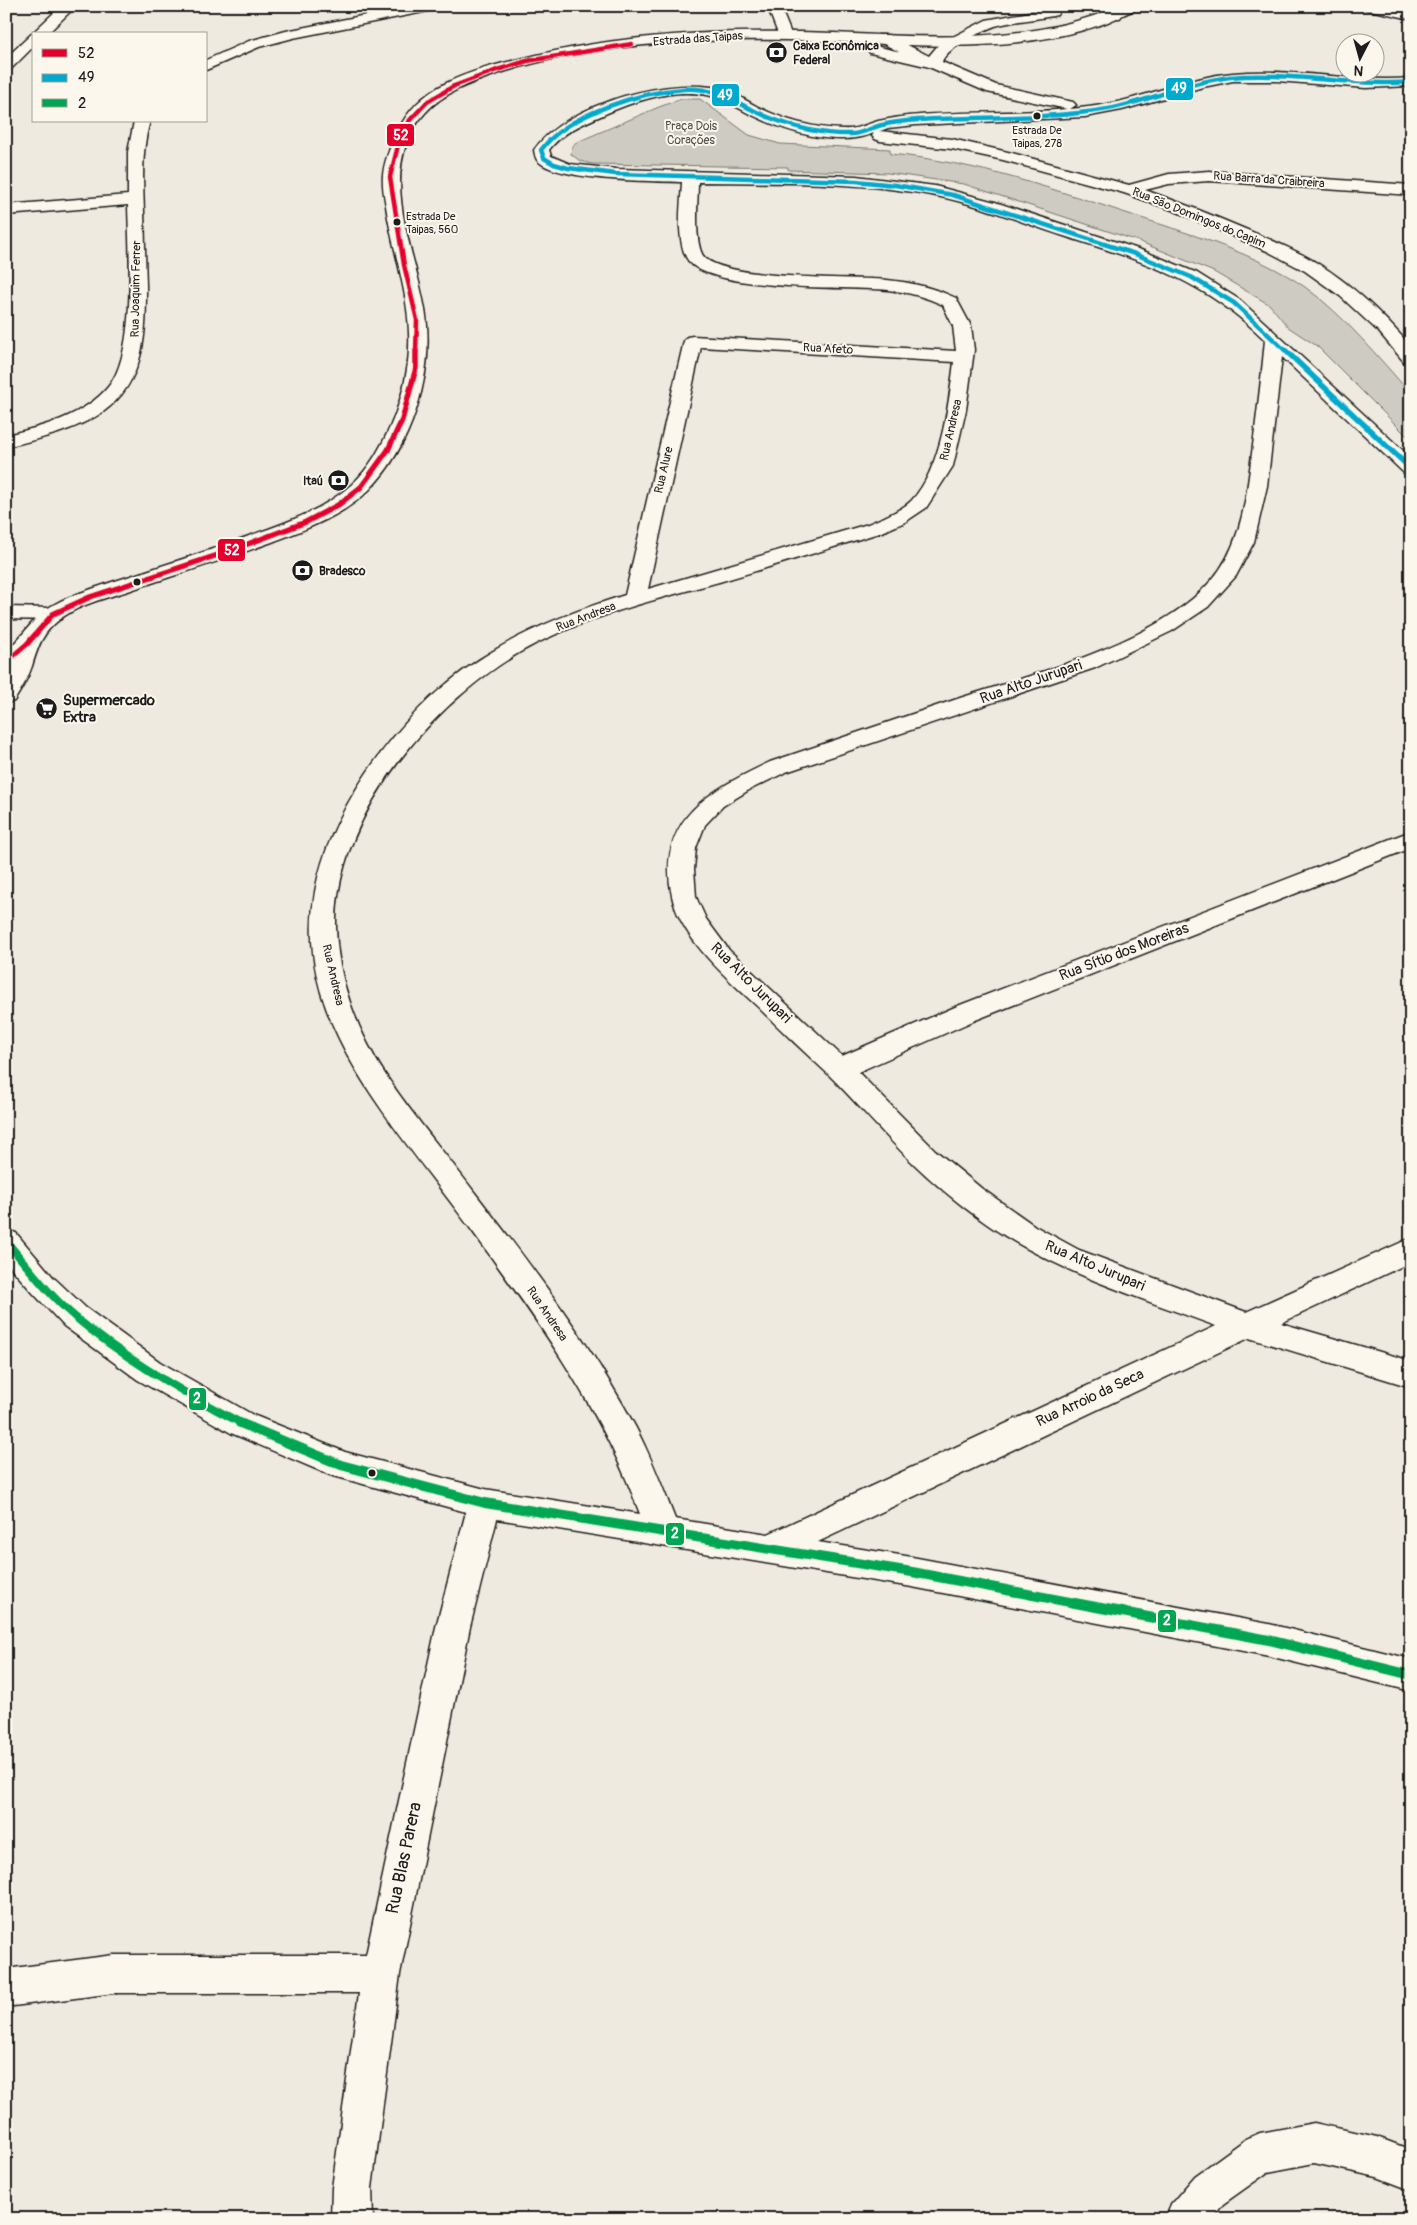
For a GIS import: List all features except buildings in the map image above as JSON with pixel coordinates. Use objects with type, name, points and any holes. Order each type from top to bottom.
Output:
[{"type":"street","points":[[40,32],[69,6]]},
{"type":"street","points":[[208,65],[254,44],[282,36],[434,6]]},
{"type":"street","points":[[770,6],[776,12],[785,36]]},
{"type":"street","points":[[1094,6],[1115,15]]},
{"type":"street","name":"Estrada das Taipas","points":[[6,662],[27,644],[53,614],[90,597],[224,553],[306,522],[338,505],[361,487],[374,471],[402,420],[416,368],[417,320],[404,265],[390,177],[402,134],[410,120],[427,102],[454,86],[497,70],[536,59],[598,48],[644,43],[785,36],[957,40],[1049,32],[1095,23],[1131,6]]},
{"type":"street","points":[[1370,6],[1408,13]]},
{"type":"street","points":[[934,64],[936,56],[944,47],[991,23],[1052,12]]},
{"type":"street","points":[[822,38],[934,64]]},
{"type":"street","points":[[883,38],[934,64],[992,89],[1094,111]]},
{"type":"street","points":[[6,66],[32,40]]},
{"type":"street","points":[[1411,82],[1365,85],[1282,77],[1234,77],[1184,86],[1138,101],[1094,111],[885,124],[861,134],[784,124],[723,94],[706,90],[678,88],[635,99],[582,118],[551,136],[543,145],[544,159],[554,166],[579,171],[690,178],[834,180],[893,185],[938,192],[978,202],[1122,249],[1187,275],[1240,307],[1352,411],[1411,469]]},
{"type":"street","points":[[952,144],[960,128],[979,108],[992,89]]},
{"type":"street","name":"Rua Joaquim Ferrer","points":[[6,441],[36,434],[88,412],[107,399],[119,386],[128,370],[133,356],[137,322],[135,170],[137,137],[142,122]]},
{"type":"street","name":"Rua São Domingos do Capim","points":[[861,134],[952,144],[1130,190],[1215,222],[1273,247],[1311,267],[1346,292],[1385,328],[1411,359]]},
{"type":"street","name":"Rua Barra da Craibreira","points":[[1130,190],[1153,180],[1209,176],[1411,190]]},
{"type":"street","name":"Rua Andresa","points":[[663,1530],[639,1469],[600,1395],[550,1318],[505,1255],[369,1072],[348,1032],[334,987],[324,940],[324,910],[330,871],[340,842],[361,801],[383,766],[402,741],[439,703],[480,669],[506,651],[577,619],[635,599],[875,528],[898,518],[919,504],[933,485],[946,457],[957,410],[964,357],[964,338],[959,319],[950,302],[940,296],[920,290],[886,285],[727,275],[704,267],[695,259],[691,246],[690,178]]},
{"type":"street","points":[[6,210],[136,199]]},
{"type":"street","name":"Rua Alto Jurupari","points":[[1274,339],[1271,378],[1255,497],[1239,555],[1228,573],[1208,595],[1174,620],[1124,647],[1087,663],[778,767],[741,784],[715,801],[694,822],[684,848],[682,869],[684,897],[695,922],[720,956],[839,1069],[925,1158],[971,1196],[1025,1234],[1069,1258],[1247,1325],[1411,1374]]},
{"type":"street","name":"Rua Afeto","points":[[693,341],[964,357]]},
{"type":"street","name":"Rua Alure","points":[[635,599],[693,341]]},
{"type":"street","points":[[6,612],[53,614]]},
{"type":"street","name":"Estrada das Taipas","points":[[6,696],[20,669],[27,644]]},
{"type":"street","name":"Rua Sítio dos Moreiras","points":[[839,1069],[964,1014],[1411,839]]},
{"type":"street","points":[[6,1241],[43,1285],[75,1317],[149,1371],[202,1403],[242,1424],[341,1465],[485,1503],[663,1530],[912,1572],[1270,1640],[1411,1675]]},
{"type":"street","name":"Rua Arroio da Seca","points":[[770,1549],[1411,1249]]},
{"type":"street","name":"Rua Blas Parera","points":[[352,2219],[352,2188],[381,1974],[453,1627],[485,1503]]},
{"type":"street","points":[[6,1988],[114,1974],[381,1974]]},
{"type":"street","points":[[1186,2219],[1209,2190],[1260,2153],[1314,2143],[1378,2156],[1411,2170]]},
{"type":"green space","name":"Praça Dois Corações","points":[[681,99],[700,99],[749,135],[780,144],[890,149],[890,154],[954,163],[985,170],[1046,187],[1246,255],[1287,276],[1320,298],[1361,338],[1411,394],[1411,440],[1317,346],[1288,327],[1270,305],[1214,272],[1138,241],[964,184],[888,173],[788,170],[788,167],[592,164],[580,161],[571,154],[575,143]]},
{"type":"transit line","name":"52","points":[[6,662],[27,644],[53,614],[90,597],[224,553],[306,522],[338,505],[361,487],[388,450],[402,420],[416,368],[417,320],[404,265],[390,177],[401,134],[410,120],[427,102],[454,86],[527,61],[632,44]]},
{"type":"transit line","name":"49","points":[[1411,82],[1366,84],[1277,77],[1233,77],[1184,87],[1138,102],[1106,109],[1043,116],[909,121],[881,125],[855,134],[829,133],[791,125],[751,109],[722,94],[705,90],[685,89],[644,96],[603,109],[569,126],[549,139],[541,150],[544,158],[554,164],[602,173],[856,181],[935,191],[989,205],[1135,254],[1173,268],[1208,286],[1234,303],[1411,469]]},
{"type":"transit line","name":"2","points":[[6,1241],[43,1285],[75,1317],[149,1371],[242,1424],[341,1465],[485,1503],[912,1572],[1269,1640],[1411,1675]]},
{"type":"place","name":"Caixa Econômica Federal","points":[[777,53]]},
{"type":"place","name":"Estrada De Taipas, 278","points":[[1037,116]]},
{"type":"place","name":"Estrada De Taipas, 560","points":[[397,222]]},
{"type":"place","name":"Itaú","points":[[339,481]]},
{"type":"place","name":"Bradesco","points":[[303,571]]},
{"type":"place","name":"Supermercado Extra","points":[[47,709]]}]
